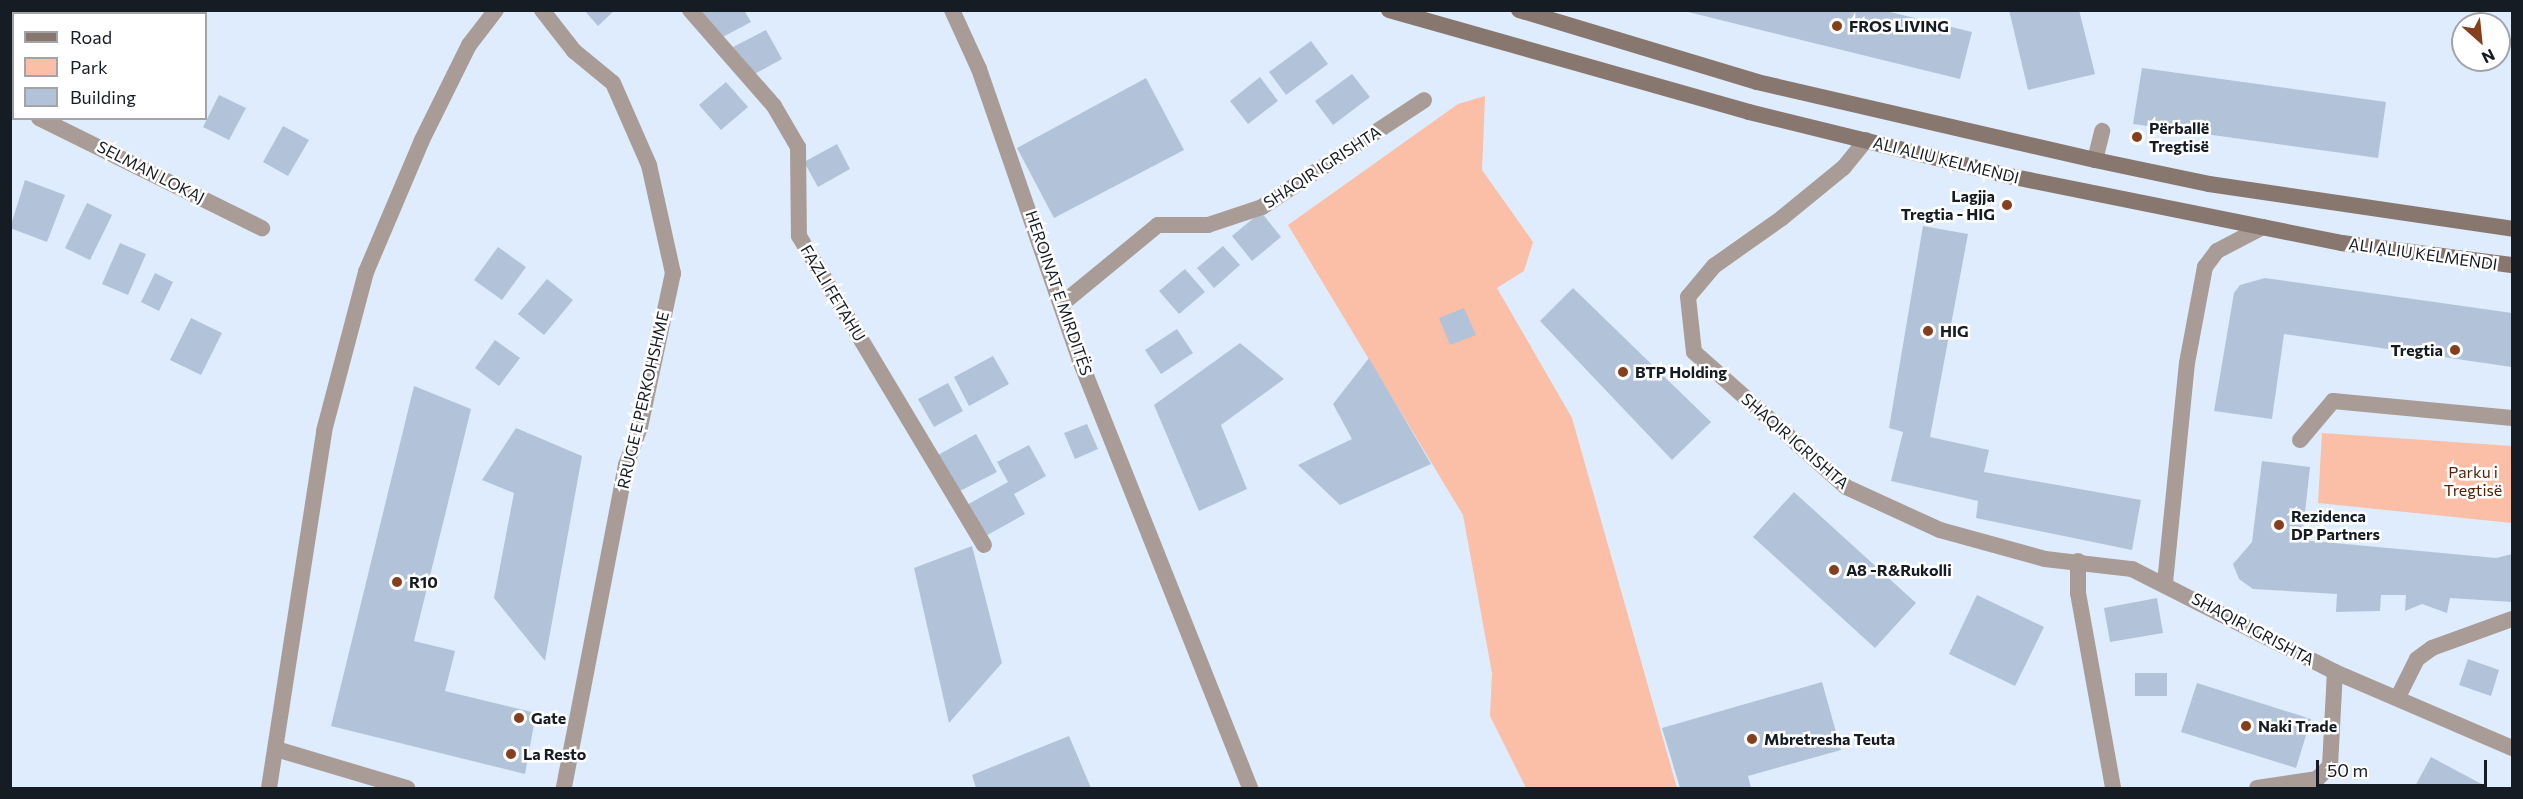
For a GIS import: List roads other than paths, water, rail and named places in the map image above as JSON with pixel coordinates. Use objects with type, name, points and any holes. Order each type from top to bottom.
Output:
[{"type":"main road","name":"ALI ALIU KELMENDI","points":[[1389,10],[1866,140],[2079,191],[2263,227],[2512,266]]},
{"type":"main road","name":"ALI ALIU KELMENDI","points":[[1519,10],[1553,15],[1757,82],[2096,160],[2209,184],[2512,230]]},
{"type":"street","points":[[269,789],[324,431],[366,272],[422,140],[469,45],[496,10]]},
{"type":"street","name":"RRUGE E PERKOHSHME","points":[[542,10],[574,51],[613,82],[649,165],[673,273],[640,427],[626,465],[564,789]]},
{"type":"street","name":"FAZLI FETAHU","points":[[690,10],[774,106],[798,147],[799,236],[984,545]]},
{"type":"street","name":"HEROINAT E MIRDITËS","points":[[952,10],[979,69],[1063,303],[1079,358],[1250,789]]},
{"type":"street","name":"SHAQIR IGRISHTA","points":[[1063,303],[1158,225],[1208,225],[1262,207],[1424,100]]},
{"type":"street","name":"SELMAN LOKAJ","points":[[43,120],[262,228]]},
{"type":"street","points":[[2096,160],[2102,131]]},
{"type":"street","name":"SHAQIR IGRISHTA","points":[[1866,140],[1843,168],[1714,266],[1688,297],[1694,352],[1846,488],[1940,530],[2045,559],[2132,569],[2165,583],[2335,672],[2398,697],[2512,748]]},
{"type":"street","points":[[2165,583],[2187,363],[2205,267],[2217,251],[2263,227]]},
{"type":"street","points":[[2300,440],[2333,401],[2512,418]]},
{"type":"street","points":[[2078,561],[2078,593],[2113,789]]},
{"type":"street","points":[[2398,697],[2417,659],[2432,648],[2512,618]]},
{"type":"street","points":[[2258,789],[2319,784],[2330,766],[2335,672]]},
{"type":"street","points":[[276,749],[407,789]]},
{"type":"place","name":"FROS LIVING","points":[[1837,26]]},
{"type":"place","name":"Përballë Tregtisë","points":[[2137,137]]},
{"type":"place","name":"Lagjja Tregtia - HIG","points":[[2007,205]]},
{"type":"place","name":"HIG","points":[[1928,331]]},
{"type":"place","name":"Tregtia","points":[[2455,350]]},
{"type":"place","name":"BTP Holding","points":[[1623,372]]},
{"type":"place","name":"Rezidenca DP Partners","points":[[2279,525]]},
{"type":"place","name":"A8 -R&Rukolli","points":[[1834,570]]},
{"type":"place","name":"R10","points":[[397,582]]},
{"type":"place","name":"Gate","points":[[519,718]]},
{"type":"place","name":"Naki Trade","points":[[2246,726]]},
{"type":"place","name":"Mbretresha Teuta","points":[[1752,739]]},
{"type":"place","name":"La Resto","points":[[511,754]]},
{"type":"park label","name":"Parku i Tregtisë","points":[[2473,481]]}]
